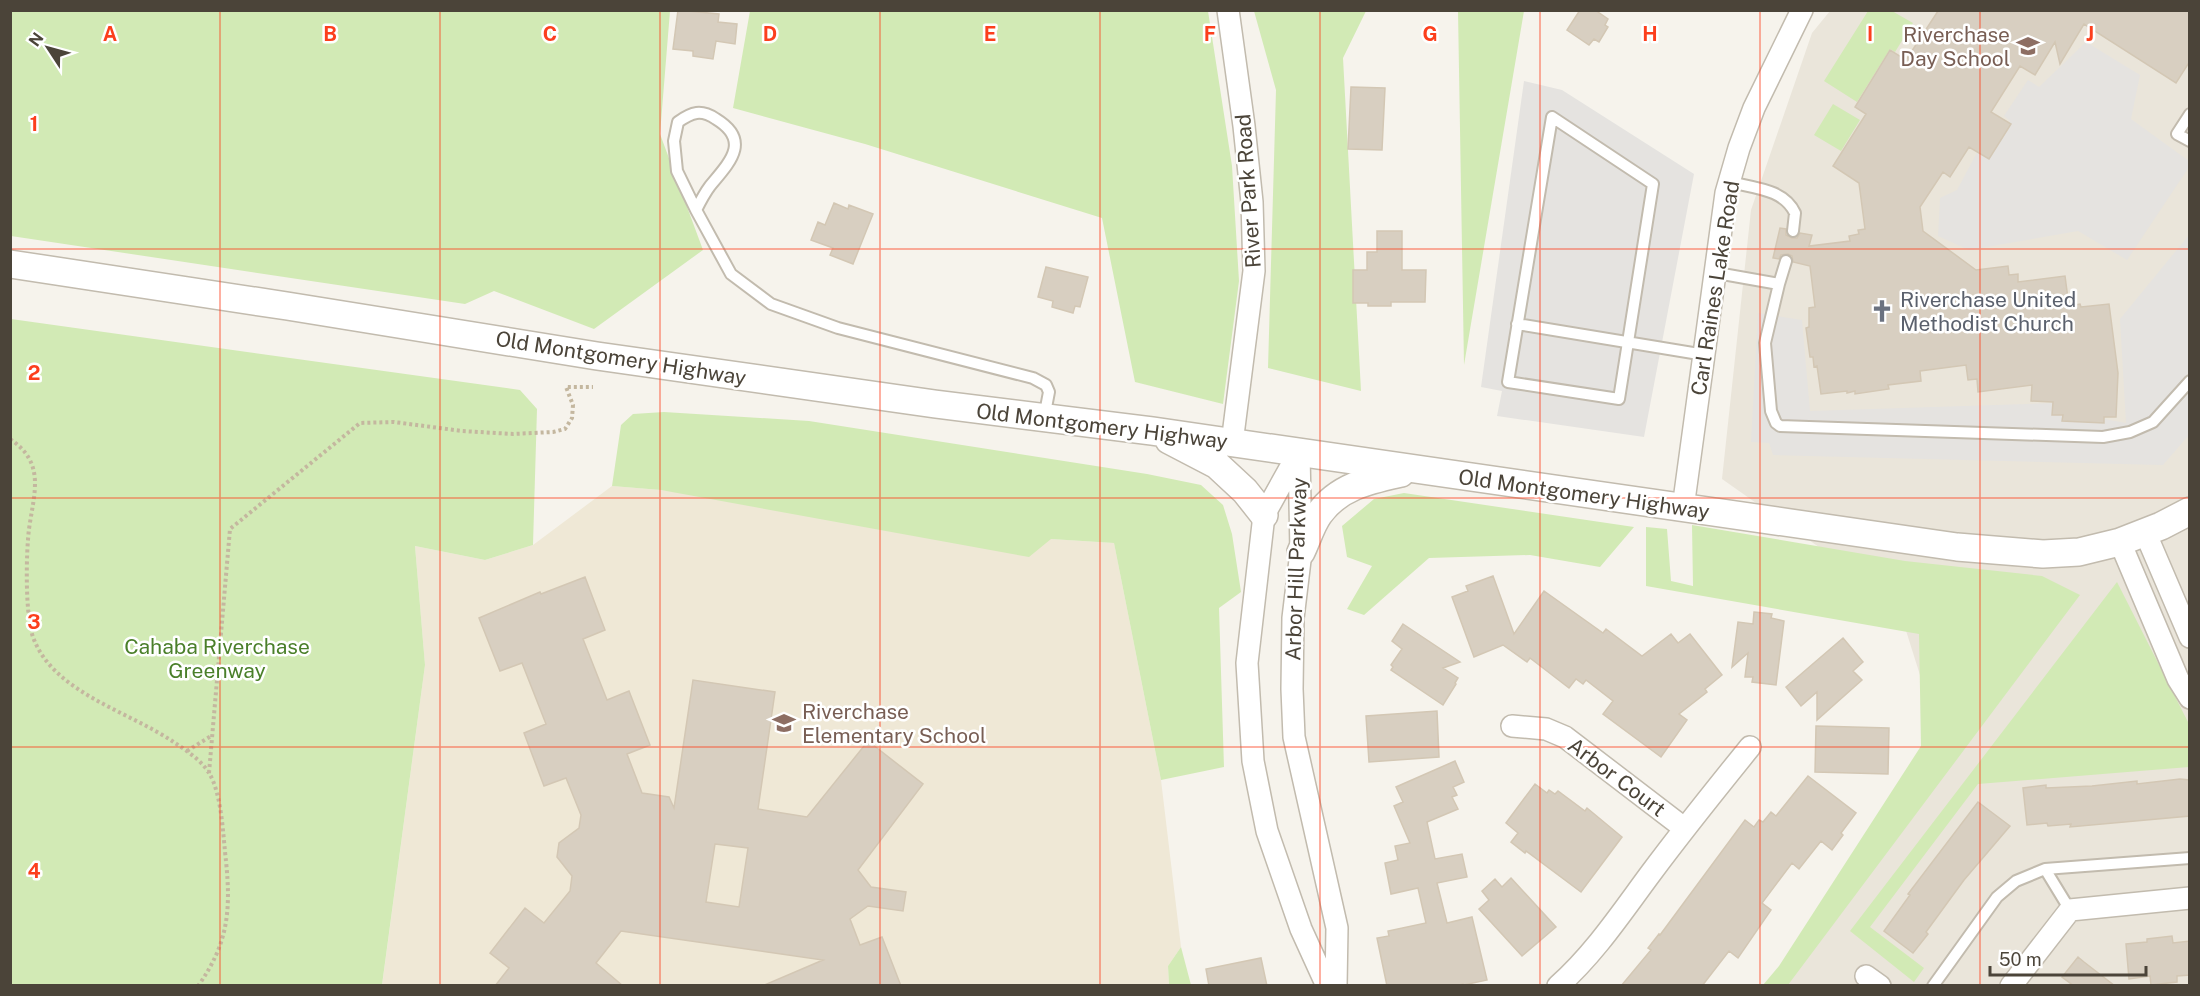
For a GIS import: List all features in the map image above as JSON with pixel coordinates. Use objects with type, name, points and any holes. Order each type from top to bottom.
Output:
[{"type":"street","name":"River Park Road","points":[[1228,10],[1252,202],[1254,271],[1232,443]]},
{"type":"street","name":"Carl Raines Lake Road","points":[[1683,508],[1717,273],[1726,193],[1754,108],[1803,10]]},
{"type":"street","name":"Old Montgomery Highway","points":[[10,264],[597,356],[913,401],[1152,431],[1945,546],[2043,554],[2079,552],[2120,542],[2190,511]]},
{"type":"street","points":[[1152,431],[1217,465],[1245,491],[1264,515]]},
{"type":"street","name":"Arbor Hill Parkway","points":[[1299,452],[1264,515],[1247,663],[1253,761],[1268,831],[1301,929],[1327,986]]},
{"type":"street","name":"Arbor Hill Parkway","points":[[1299,452],[1301,552],[1293,618],[1294,738],[1337,928],[1336,986]]},
{"type":"street","points":[[1301,552],[1318,516],[1331,500],[1349,488],[1372,479],[1416,470]]},
{"type":"street","points":[[2145,532],[2190,637]]},
{"type":"street","points":[[2120,542],[2178,679],[2190,698]]},
{"type":"street","name":"Arbor Court","points":[[1512,726],[1546,729],[1565,737],[1684,828]]},
{"type":"street","name":"Arbor Court","points":[[1558,986],[1600,941],[1684,828],[1750,747]]},
{"type":"street","points":[[2011,986],[2070,910],[2190,898]]},
{"type":"lane","points":[[696,210],[703,195],[734,157],[735,141],[729,129],[705,113],[691,113],[678,122],[674,141],[677,171],[696,210],[731,274],[771,304],[838,328],[1033,378],[1046,385],[1048,392],[1043,418]]},
{"type":"lane","points":[[2190,114],[2177,134],[2190,141]]},
{"type":"lane","points":[[1552,117],[1653,184],[1619,399],[1508,382],[1517,324],[1552,117]]},
{"type":"lane","points":[[1730,182],[1785,197],[1796,213],[1793,231]]},
{"type":"lane","points":[[1786,261],[1765,343],[1770,411],[1780,426],[2103,437],[2130,432],[2153,422],[2190,381]]},
{"type":"lane","points":[[1717,273],[1779,284]]},
{"type":"lane","points":[[1517,324],[1705,355]]},
{"type":"lane","points":[[1933,986],[1997,897],[2016,881],[2045,869],[2190,858]]},
{"type":"lane","points":[[2045,869],[2070,910]]},
{"type":"path","points":[[209,773],[230,529],[360,423],[394,422],[462,431],[513,434],[553,432],[565,429],[572,418],[573,405],[566,387],[593,387]]},
{"type":"path","points":[[10,439],[21,446],[31,459],[36,477],[35,500],[29,531],[27,602],[33,637],[43,657],[57,675],[74,687],[162,734],[187,751],[209,773],[216,789],[229,889],[228,919],[219,948],[198,986]]},
{"type":"path","points":[[187,751],[212,736]]},
{"type":"shaded area","points":[[1830,11],[2189,11],[2189,985],[1779,985],[1947,761],[1897,602],[1722,479],[1751,210],[1812,33]]},
{"type":"shaded area","points":[[2086,42],[2140,75],[2131,119],[2189,161],[2189,167],[2127,260],[2078,231],[1969,250],[1938,236],[1940,198],[1957,190],[1981,145],[1989,151],[2010,121],[2004,116],[2028,80],[2039,87]]},
{"type":"shaded area","points":[[1524,81],[1562,90],[1694,174],[1644,437],[1497,416],[1502,391],[1481,387]]},
{"type":"shaded area","points":[[2189,235],[2189,435],[2163,465],[1773,455],[1769,443],[1751,442],[1758,313],[1802,320],[1810,411],[2055,403],[2083,415],[2126,423],[2120,319]]},
{"type":"shaded area","name":"Riverchase Elementary School","points":[[612,486],[661,490],[1051,539],[1114,543],[1161,780],[1181,947],[1168,966],[1169,985],[382,986],[425,665],[415,546],[485,560],[533,545]]},
{"type":"green space","points":[[10,11],[670,11],[660,134],[703,250],[594,329],[494,291],[465,304],[11,236]]},
{"type":"green space","points":[[750,11],[1208,11],[1232,166],[1239,281],[1223,404],[1135,382],[1102,218],[865,144],[733,108]]},
{"type":"green space","points":[[1254,11],[1366,11],[1343,58],[1361,391],[1268,368],[1276,90]]},
{"type":"green space","points":[[1458,11],[1524,11],[1464,365]]},
{"type":"green space","points":[[1868,11],[1892,11],[1913,23],[1895,52],[1890,49],[1857,102],[1824,81]]},
{"type":"green space","points":[[1833,104],[1860,120],[1841,151],[1814,135]]},
{"type":"green space","name":"Cahaba Riverchase Greenway","points":[[11,319],[520,390],[537,409],[533,545],[485,560],[415,546],[425,665],[382,985],[11,985]]},
{"type":"green space","points":[[664,412],[809,421],[1147,474],[1201,485],[1223,505],[1232,534],[1241,592],[1219,608],[1224,767],[1161,780],[1114,543],[1051,539],[1029,557],[661,490],[612,486],[621,425],[633,414]]},
{"type":"green space","points":[[1404,493],[1634,527],[1600,567],[1530,555],[1429,558],[1364,615],[1347,609],[1372,566],[1347,557],[1342,526],[1374,499]]},
{"type":"green space","points":[[1692,525],[1905,561],[2042,576],[2080,595],[1788,985],[1763,985],[1779,966],[1921,746],[1919,634],[1646,586],[1646,527],[1667,529],[1671,581],[1693,586]]},
{"type":"green space","points":[[2117,582],[2189,724],[2189,767],[1978,784],[1870,927],[1924,968],[1914,982],[1850,931]]},
{"type":"green space","points":[[1181,947],[1191,985],[1169,985],[1168,966]]},
{"type":"building","points":[[678,10],[719,14],[718,22],[737,24],[735,44],[716,41],[713,59],[693,56],[693,51],[673,49]]},
{"type":"building","points":[[1580,10],[1595,10],[1608,19],[1605,25],[1608,27],[1599,42],[1594,39],[1589,45],[1567,30]]},
{"type":"building","name":"Riverchase United Methodist Church","points":[[2190,10],[2190,61],[2176,83],[2084,24],[2060,64],[2055,42],[2035,75],[2020,66],[1991,112],[2011,124],[1989,159],[1969,147],[1950,177],[1943,172],[1920,207],[1923,231],[1976,270],[2008,266],[2009,275],[2018,274],[2018,282],[2065,276],[2069,306],[2109,304],[2118,373],[2116,417],[2104,417],[2104,423],[2062,421],[2063,415],[2052,415],[2053,402],[2031,401],[2032,385],[1978,392],[1977,379],[1968,380],[1966,365],[1920,371],[1921,381],[1888,385],[1889,389],[1855,394],[1855,391],[1847,393],[1847,391],[1821,394],[1817,366],[1814,367],[1813,357],[1810,357],[1806,328],[1809,327],[1809,308],[1815,307],[1810,266],[1793,262],[1792,256],[1788,254],[1781,255],[1779,259],[1773,258],[1780,228],[1786,229],[1786,235],[1792,238],[1797,238],[1800,233],[1812,235],[1809,246],[1850,241],[1849,236],[1859,234],[1858,230],[1865,229],[1859,183],[1833,166],[1866,114],[1855,107],[1890,50],[1906,60],[1938,11]]},
{"type":"building","points":[[1351,87],[1385,88],[1382,150],[1348,149]]},
{"type":"building","points":[[834,203],[848,209],[849,205],[873,214],[853,264],[830,255],[833,248],[811,240],[818,222],[825,225]]},
{"type":"building","points":[[1377,231],[1402,231],[1402,270],[1426,270],[1425,302],[1391,302],[1391,306],[1368,306],[1368,303],[1353,303],[1353,270],[1367,270],[1367,252],[1377,252]]},
{"type":"building","points":[[1046,267],[1088,277],[1080,307],[1075,306],[1073,313],[1052,307],[1053,301],[1038,297]]},
{"type":"building","points":[[1493,576],[1514,634],[1544,591],[1603,633],[1606,629],[1642,656],[1671,634],[1678,643],[1690,634],[1722,675],[1705,689],[1707,692],[1679,714],[1687,720],[1661,757],[1603,714],[1613,701],[1586,680],[1583,684],[1576,679],[1569,688],[1530,658],[1527,662],[1503,645],[1474,657],[1452,597],[1468,591],[1466,586]]},
{"type":"building","name":"Riverchase Elementary School","points":[[585,577],[605,630],[583,639],[607,700],[629,691],[650,745],[627,754],[642,793],[669,797],[674,808],[693,680],[775,692],[758,809],[807,817],[868,741],[923,784],[858,870],[871,887],[906,892],[903,911],[868,906],[850,919],[860,945],[882,937],[901,986],[762,986],[823,960],[621,931],[596,963],[623,986],[495,986],[509,968],[490,953],[525,908],[544,923],[570,891],[572,876],[557,857],[559,843],[579,828],[581,815],[566,778],[544,786],[524,733],[546,724],[522,663],[500,671],[479,618],[540,592],[541,594]],"holes":[[[715,844],[748,848],[739,907],[706,902]]]},
{"type":"building","points":[[1754,612],[1772,614],[1771,618],[1784,621],[1776,685],[1752,682],[1753,677],[1745,677],[1748,653],[1732,667],[1738,622],[1753,624]]},
{"type":"building","points":[[1403,624],[1460,662],[1443,668],[1458,678],[1443,705],[1391,670],[1393,667],[1391,665],[1402,649],[1392,641]]},
{"type":"building","points":[[1843,638],[1863,662],[1853,671],[1862,680],[1817,720],[1817,692],[1801,706],[1786,687]]},
{"type":"building","points":[[1437,711],[1439,757],[1369,762],[1366,716]]},
{"type":"building","points":[[1816,726],[1889,728],[1888,774],[1815,772]]},
{"type":"building","points":[[1455,761],[1464,782],[1453,787],[1457,795],[1452,797],[1458,809],[1427,822],[1435,859],[1462,854],[1467,877],[1437,883],[1447,923],[1472,917],[1487,980],[1455,986],[1387,986],[1377,938],[1389,936],[1388,931],[1426,923],[1418,888],[1391,894],[1385,863],[1398,860],[1395,846],[1410,843],[1394,806],[1403,802],[1396,787]]},
{"type":"building","points":[[1808,776],[1856,813],[1832,850],[1821,841],[1799,869],[1792,863],[1762,903],[1771,910],[1738,958],[1729,951],[1702,986],[1621,986],[1651,950],[1648,948],[1745,820],[1754,827],[1759,820],[1763,822],[1771,812],[1776,816]]},
{"type":"building","points":[[2190,780],[2190,816],[2070,827],[2071,824],[2027,825],[2023,788],[2046,785],[2046,788],[2092,786],[2137,781],[2137,784]]},
{"type":"building","points":[[1535,784],[1547,793],[1549,790],[1555,794],[1558,791],[1585,811],[1587,808],[1622,837],[1581,892],[1511,842],[1518,833],[1506,823]]},
{"type":"building","points":[[1978,802],[2010,826],[1964,880],[1913,953],[1884,931],[1910,895],[1908,894]]},
{"type":"building","points":[[1511,878],[1556,927],[1522,956],[1479,909],[1489,900],[1482,891],[1495,879],[1502,887]]},
{"type":"building","points":[[2172,936],[2173,943],[2190,941],[2190,975],[2177,976],[2177,982],[2151,985],[2150,976],[2129,979],[2126,944]]},
{"type":"building","points":[[2078,957],[2115,986],[2074,986],[2062,977]]},
{"type":"building","points":[[1261,958],[1267,986],[1209,986],[1206,969]]},
{"type":"place","name":"Riverchase Day School","points":[[2028,46]]},
{"type":"place","name":"Riverchase United Methodist Church","points":[[1882,311]]},
{"type":"place","name":"Riverchase Elementary School","points":[[784,723]]}]
